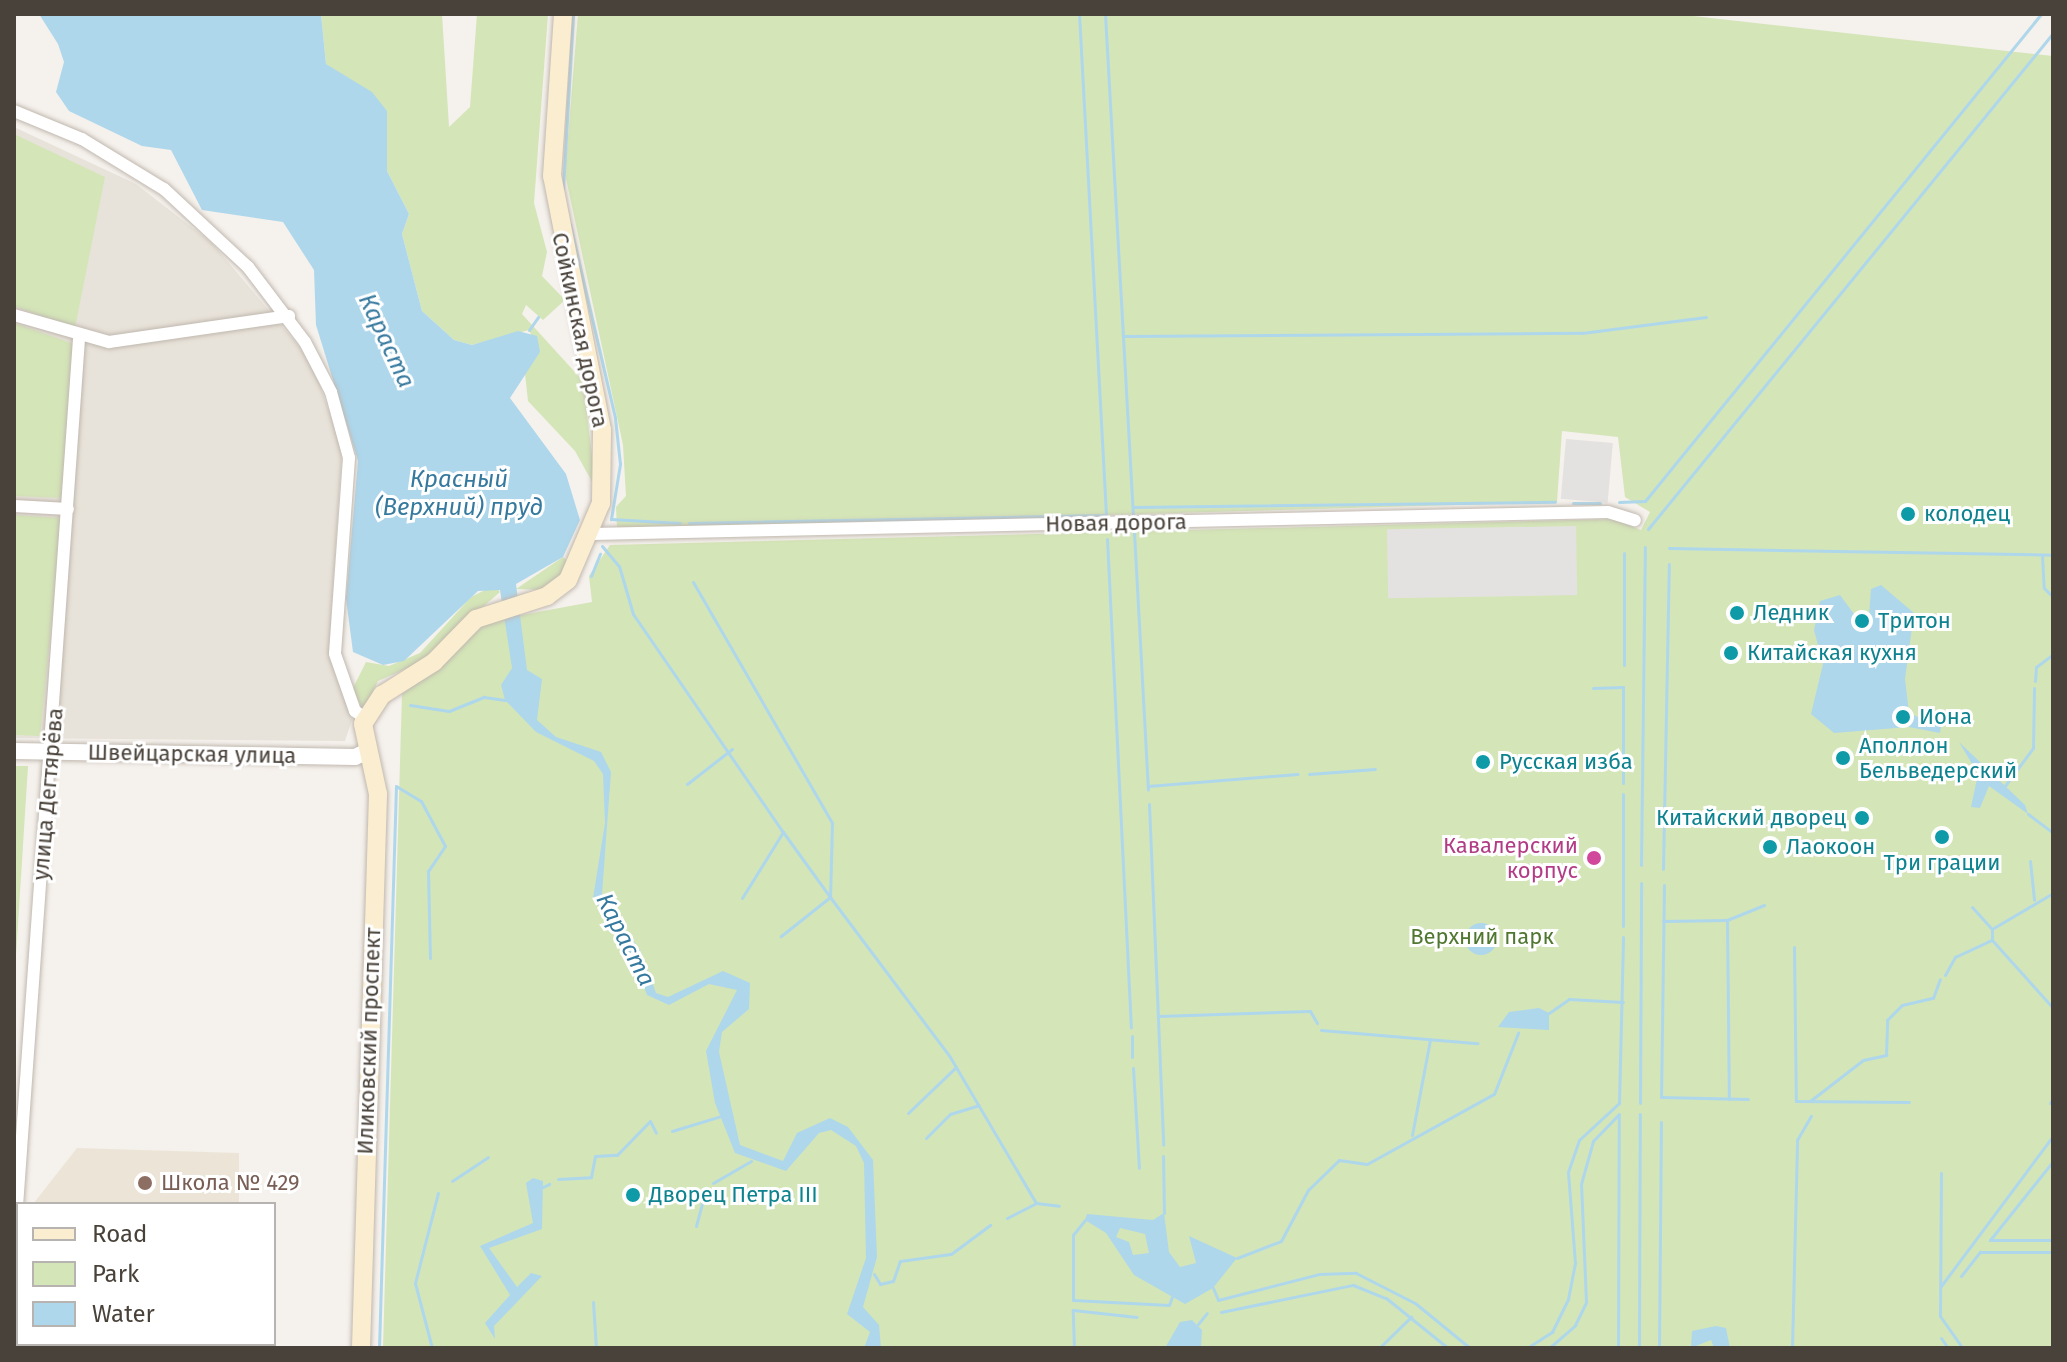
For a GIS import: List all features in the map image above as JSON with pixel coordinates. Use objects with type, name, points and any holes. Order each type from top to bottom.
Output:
[{"type":"main road","name":"Сойкинская дорога","points":[[365,718],[476,619],[521,604],[568,580],[592,534],[603,486],[602,430],[552,176],[563,14]]},
{"type":"main road","name":"Иликовский проспект","points":[[357,1343],[378,794],[368,751],[365,718]]},
{"type":"street","points":[[14,111],[82,139],[164,189],[289,316],[331,392],[349,458],[335,654],[355,711],[365,718]]},
{"type":"street","points":[[14,315],[79,339],[109,342],[289,316]]},
{"type":"street","name":"улица Дегтярёва","points":[[17,1202],[79,339]]},
{"type":"street","points":[[14,506],[68,509]]},
{"type":"street","name":"Новая дорога","points":[[592,534],[1608,512],[1635,520]]},
{"type":"street","name":"Швейцарская улица","points":[[14,751],[355,757],[368,751]]},
{"type":"street","name":"улица Дегтярёва","points":[[14,1248],[16,1220]]},
{"type":"shaded area","points":[[14,127],[136,184],[212,243],[312,362],[342,450],[331,618],[332,659],[352,720],[345,741],[14,738]]},
{"type":"shaded area","points":[[1566,439],[1613,443],[1608,503],[1561,499]]},
{"type":"shaded area","points":[[1576,526],[1577,595],[1388,598],[1387,529]]},
{"type":"shaded area","name":"Школа № 429","points":[[77,1148],[239,1153],[239,1202],[35,1202]]},
{"type":"green space","points":[[321,14],[442,14],[449,127],[470,107],[477,14],[548,14],[534,203],[547,252],[542,276],[565,300],[543,320],[526,305],[522,314],[583,381],[596,489],[575,451],[528,401],[525,374],[539,352],[529,330],[472,345],[454,340],[422,311],[402,234],[409,214],[387,171],[387,111],[326,64]]},
{"type":"green space","name":"Верхний парк","points":[[578,14],[1675,14],[2053,56],[2053,1348],[383,1348],[402,694],[489,621],[592,602],[589,576],[610,545],[1614,519],[1641,530],[1650,512],[1625,497],[1618,437],[1562,431],[1557,502],[617,529],[616,507],[626,496],[623,445],[565,174]]},
{"type":"green space","points":[[14,134],[105,177],[75,328],[14,306]]},
{"type":"green space","points":[[14,323],[74,344],[63,498],[14,496]]},
{"type":"green space","points":[[14,515],[62,518],[40,736],[14,735]]},
{"type":"green space","points":[[563,557],[571,565],[547,590],[516,589]]},
{"type":"green space","points":[[495,585],[500,592],[419,663],[378,681],[364,711],[352,690],[366,662],[389,666],[420,653],[471,597]]},
{"type":"green space","points":[[14,766],[28,766],[14,987]]},
{"type":"water","name":"Красный (Верхний) пруд","points":[[39,14],[321,14],[326,64],[372,92],[387,111],[387,171],[409,214],[402,234],[422,311],[454,340],[472,345],[518,331],[537,336],[540,352],[510,398],[566,474],[580,520],[563,557],[516,584],[527,670],[542,679],[537,720],[556,737],[601,752],[611,772],[602,894],[641,952],[656,993],[668,997],[723,971],[750,983],[749,1009],[722,1032],[719,1052],[740,1145],[783,1161],[797,1133],[830,1118],[848,1127],[873,1160],[877,1257],[863,1307],[879,1325],[881,1348],[864,1348],[870,1332],[847,1314],[866,1258],[864,1163],[856,1146],[831,1130],[819,1133],[786,1171],[735,1153],[715,1103],[706,1051],[737,990],[709,984],[669,1005],[647,995],[633,958],[593,898],[605,823],[603,774],[594,761],[536,732],[505,700],[501,685],[512,668],[500,590],[478,591],[404,661],[383,665],[353,652],[346,599],[358,461],[316,325],[314,270],[283,222],[202,210],[171,150],[142,146],[69,111],[56,92],[64,62],[58,44]]},
{"type":"water","points":[[1881,585],[1914,613],[1905,679],[1909,713],[1941,727],[1940,733],[1909,727],[1834,733],[1811,714],[1823,664],[1814,630],[1820,601],[1840,595],[1854,614],[1869,615],[1871,589]]},
{"type":"water","points":[[1959,742],[2025,805],[2028,814],[1989,786],[1980,808],[1971,807],[1978,774]]},
{"type":"water","points":[[1481,923],[1492,928],[1497,939],[1492,950],[1481,955],[1470,950],[1465,939],[1470,928]]},
{"type":"water","points":[[1539,1008],[1549,1013],[1549,1030],[1498,1027],[1509,1012]]},
{"type":"water","points":[[533,1178],[543,1181],[542,1229],[489,1248],[517,1287],[531,1273],[542,1276],[494,1326],[495,1339],[485,1323],[510,1295],[480,1246],[533,1223],[526,1183]]},
{"type":"water","points":[[1164,1213],[1169,1252],[1180,1267],[1196,1263],[1189,1236],[1237,1258],[1213,1288],[1185,1304],[1134,1275],[1106,1233],[1085,1220],[1087,1214],[1153,1220]],"holes":[[[1120,1228],[1145,1234],[1149,1253],[1133,1255],[1129,1242],[1116,1237]]]},
{"type":"water","points":[[1192,1320],[1202,1330],[1201,1348],[1165,1348],[1180,1322]]},
{"type":"water","points":[[1716,1326],[1726,1328],[1730,1348],[1714,1348],[1711,1340],[1691,1348],[1692,1331]]},
{"type":"waterway","points":[[563,189],[573,14]]},
{"type":"waterway","points":[[689,523],[1106,515],[1079,14]]},
{"type":"waterway","points":[[1105,14],[1133,517]]},
{"type":"waterway","points":[[1619,502],[1645,501],[2041,14]]},
{"type":"waterway","points":[[1648,529],[2053,33]]},
{"type":"waterway","points":[[570,224],[615,418],[620,464],[611,519],[680,523]]},
{"type":"waterway","points":[[565,300],[572,322]]},
{"type":"waterway","points":[[529,330],[538,317]]},
{"type":"waterway","points":[[1124,336],[1582,333],[1706,317]]},
{"type":"waterway","points":[[1133,507],[1555,502]]},
{"type":"waterway","points":[[1573,503],[1600,503]]},
{"type":"waterway","points":[[1134,532],[1148,790]]},
{"type":"waterway","points":[[1107,539],[1131,1027]]},
{"type":"waterway","points":[[602,546],[619,566],[633,614],[783,832]]},
{"type":"waterway","points":[[1641,865],[1645,547]]},
{"type":"waterway","points":[[1669,548],[2053,555]]},
{"type":"waterway","points":[[1624,553],[1624,665]]},
{"type":"waterway","points":[[591,576],[600,554]]},
{"type":"waterway","points":[[2042,555],[2044,588],[2053,597]]},
{"type":"waterway","points":[[1663,869],[1669,564]]},
{"type":"waterway","points":[[693,582],[832,823],[830,897],[950,1057],[1036,1203]]},
{"type":"waterway","points":[[2035,681],[2036,667],[2053,654]]},
{"type":"waterway","points":[[1593,688],[1623,687],[1623,783]]},
{"type":"waterway","points":[[2004,787],[2033,748],[2034,688]]},
{"type":"waterway","points":[[410,705],[449,711],[484,697],[505,700]]},
{"type":"waterway","points":[[687,784],[732,749]]},
{"type":"waterway","points":[[1309,774],[1375,769]]},
{"type":"waterway","points":[[1148,786],[1298,774]]},
{"type":"waterway","points":[[379,1348],[396,786],[421,801],[445,846],[428,871],[430,958]]},
{"type":"waterway","points":[[1623,794],[1623,926]]},
{"type":"waterway","points":[[1149,804],[1163,1145]]},
{"type":"waterway","points":[[2028,814],[2053,833]]},
{"type":"waterway","points":[[742,898],[783,832],[830,897],[781,936]]},
{"type":"waterway","points":[[2052,893],[2053,851]]},
{"type":"waterway","points":[[2030,861],[2034,900]]},
{"type":"waterway","points":[[1640,1103],[1641,883]]},
{"type":"waterway","points":[[1664,885],[1661,1097],[1748,1099]]},
{"type":"waterway","points":[[2053,893],[1992,929],[1992,940],[2053,1008]]},
{"type":"waterway","points":[[1663,921],[1727,920],[1764,905]]},
{"type":"waterway","points":[[1972,907],[1991,928]]},
{"type":"waterway","points":[[1727,920],[1729,1099]]},
{"type":"waterway","points":[[1527,1348],[1552,1332],[1568,1299],[1575,1263],[1568,1172],[1579,1140],[1619,1103],[1623,937]]},
{"type":"waterway","points":[[1945,975],[1955,957],[1991,940]]},
{"type":"waterway","points":[[1794,947],[1796,1101],[1909,1102]]},
{"type":"waterway","points":[[1810,1101],[1863,1060],[1886,1055],[1887,1020],[1902,1005],[1933,998],[1940,979]]},
{"type":"waterway","points":[[1549,1013],[1569,999],[1623,1002]]},
{"type":"waterway","points":[[1159,1016],[1310,1011],[1317,1023]]},
{"type":"waterway","points":[[1321,1030],[1477,1043]]},
{"type":"waterway","points":[[1237,1258],[1281,1241],[1308,1190],[1339,1160],[1367,1164],[1494,1094],[1518,1033]]},
{"type":"waterway","points":[[1132,1036],[1132,1057]]},
{"type":"waterway","points":[[1412,1135],[1430,1040]]},
{"type":"waterway","points":[[908,1113],[956,1067]]},
{"type":"waterway","points":[[1133,1068],[1139,1168]]},
{"type":"waterway","points":[[2050,1103],[2053,1098]]},
{"type":"waterway","points":[[926,1138],[950,1114],[979,1105]]},
{"type":"waterway","points":[[1549,1348],[1575,1325],[1586,1302],[1581,1184],[1593,1141],[1619,1114]]},
{"type":"waterway","points":[[1618,1348],[1619,1114]]},
{"type":"waterway","points":[[1639,1348],[1640,1114]]},
{"type":"waterway","points":[[672,1131],[721,1116]]},
{"type":"waterway","points":[[1792,1348],[1797,1140],[1811,1116]]},
{"type":"waterway","points":[[558,1179],[591,1177],[595,1156],[617,1155],[650,1121],[656,1133]]},
{"type":"waterway","points":[[1659,1348],[1661,1122]]},
{"type":"waterway","points":[[1941,1286],[2053,1136]]},
{"type":"waterway","points":[[1163,1156],[1164,1213]]},
{"type":"waterway","points":[[452,1181],[488,1157]]},
{"type":"waterway","points":[[713,1183],[751,1161]]},
{"type":"waterway","points":[[1990,1240],[2053,1161]]},
{"type":"waterway","points":[[1941,1173],[1940,1316],[1962,1348]]},
{"type":"waterway","points":[[543,1187],[549,1184]]},
{"type":"waterway","points":[[696,1226],[705,1192]]},
{"type":"waterway","points":[[432,1348],[415,1283],[438,1193]]},
{"type":"waterway","points":[[1007,1218],[1036,1203],[1059,1206]]},
{"type":"waterway","points":[[1085,1220],[1073,1235],[1073,1300],[1169,1305],[1173,1294]]},
{"type":"waterway","points":[[874,1274],[880,1284],[893,1281],[900,1261],[951,1254],[990,1225]]},
{"type":"waterway","points":[[1990,1240],[2053,1240]]},
{"type":"waterway","points":[[1961,1276],[1980,1252],[2053,1252]]},
{"type":"waterway","points":[[1213,1288],[1218,1300],[1319,1274],[1356,1273],[1415,1303],[1470,1348]]},
{"type":"waterway","points":[[1221,1312],[1353,1285],[1386,1298],[1448,1348]]},
{"type":"waterway","points":[[593,1302],[596,1348]]},
{"type":"waterway","points":[[1074,1348],[1073,1310],[1137,1317]]},
{"type":"waterway","points":[[1198,1324],[1207,1313]]},
{"type":"waterway","points":[[1379,1348],[1411,1317]]},
{"type":"waterway","points":[[1941,1338],[1948,1348]]},
{"type":"place","name":"колодец","points":[[1908,514]]},
{"type":"place","name":"Ледник","points":[[1737,613]]},
{"type":"place","name":"Тритон","points":[[1862,621]]},
{"type":"place","name":"Китайская кухня","points":[[1731,653]]},
{"type":"place","name":"Иона","points":[[1903,717]]},
{"type":"place","name":"Аполлон Бельведерский","points":[[1843,758]]},
{"type":"place","name":"Русская изба","points":[[1483,762]]},
{"type":"place","name":"Китайский дворец","points":[[1862,818]]},
{"type":"place","name":"Три грации","points":[[1942,837]]},
{"type":"place","name":"Лаокоон","points":[[1770,847]]},
{"type":"place","name":"Кавалерский корпус","points":[[1594,858]]},
{"type":"place","name":"Школа № 429","points":[[145,1183]]},
{"type":"place","name":"Дворец Петра III","points":[[633,1195]]},
{"type":"water label","name":"Караста","points":[[386,341]]},
{"type":"water label","name":"Караста","points":[[625,940]]}]
